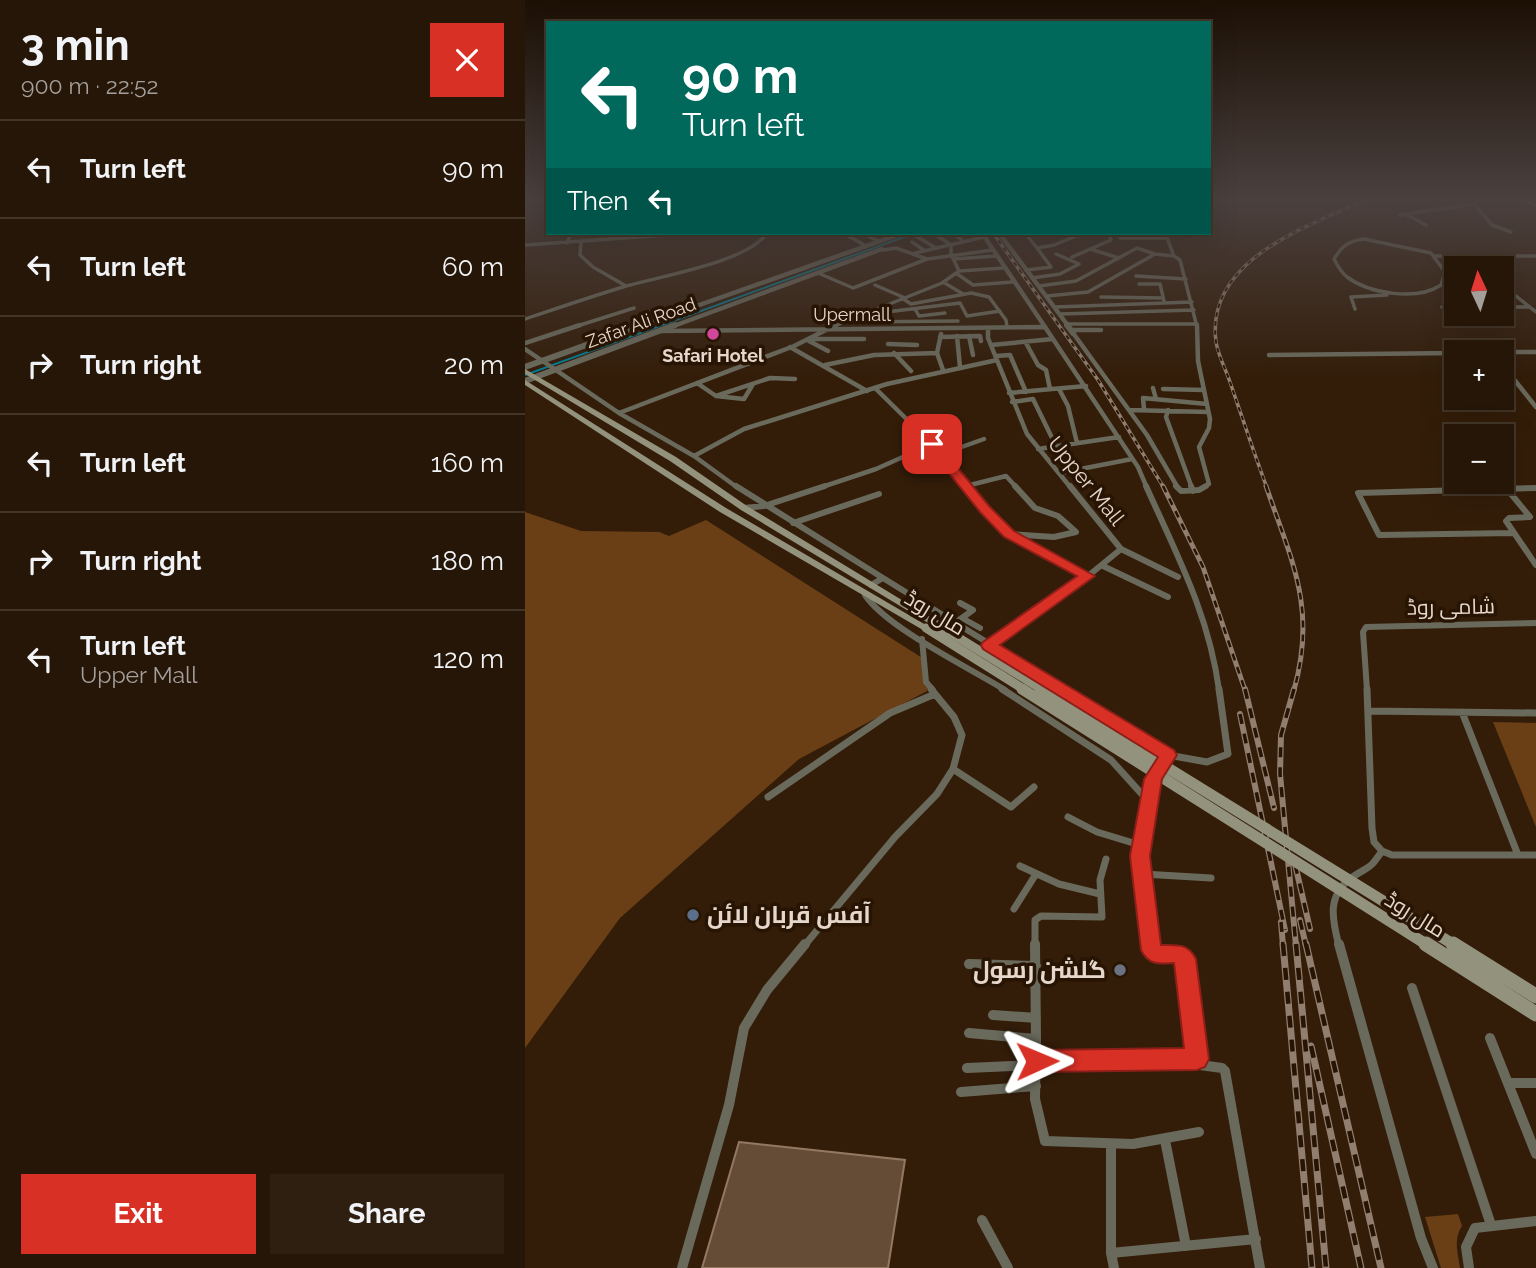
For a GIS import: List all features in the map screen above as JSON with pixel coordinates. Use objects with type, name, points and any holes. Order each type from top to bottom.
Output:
[{"type":"main road","name":"مال روڈ","points":[[528,376],[539,392],[723,510],[1536,996]]},
{"type":"main road","name":"مال روڈ","points":[[528,376],[573,398],[673,459],[744,508],[871,585],[927,630],[1536,1014]]},
{"type":"main road","points":[[525,390],[539,392]]},
{"type":"street","points":[[583,258],[626,286]]},
{"type":"street","points":[[525,319],[626,286],[675,276],[723,258]]},
{"type":"street","name":"Zafar Ali Road","points":[[528,376],[543,362],[833,258]]},
{"type":"street","name":"Zafar Ali Road","points":[[528,376],[555,369],[858,258]]},
{"type":"street","points":[[818,273],[852,288],[931,258]]},
{"type":"street","points":[[953,258],[958,272],[973,285],[1012,282]]},
{"type":"street","points":[[525,349],[619,414],[694,456],[764,506],[1168,755],[1202,761],[1222,759],[1230,748],[1215,661],[1201,608],[1132,459],[1086,386],[997,258]]},
{"type":"street","points":[[1017,258],[1129,410],[1175,485],[1181,491],[1193,491],[1205,489],[1209,484],[1199,447],[1209,428],[1209,412],[1198,361],[1194,310],[1186,278],[1177,258]]},
{"type":"street","points":[[1026,270],[1051,267],[1044,258]]},
{"type":"street","points":[[1032,278],[1060,274],[1079,264],[1066,258]]},
{"type":"street","points":[[1039,286],[1076,281],[1119,258]]},
{"type":"street","points":[[1047,296],[1088,292],[1148,258]]},
{"type":"street","points":[[1334,258],[1339,268],[1354,281],[1383,292],[1415,293]]},
{"type":"street","points":[[1355,309],[1351,297],[1354,296],[1415,293],[1435,289],[1443,279],[1444,269],[1436,258]]},
{"type":"street","points":[[972,262],[976,270]]},
{"type":"street","points":[[619,414],[790,347],[843,322],[943,282],[958,272],[1003,268]]},
{"type":"street","points":[[1136,276],[1186,278]]},
{"type":"street","points":[[943,282],[964,294]]},
{"type":"street","points":[[1139,284],[1160,284],[1164,300]]},
{"type":"street","points":[[875,285],[904,298],[914,306],[919,316],[945,313]]},
{"type":"street","points":[[861,315],[964,294],[989,297],[1006,320],[1013,344]]},
{"type":"street","points":[[1069,294],[1082,312]]},
{"type":"street","points":[[1514,294],[1536,312]]},
{"type":"street","points":[[1101,297],[1192,302]]},
{"type":"street","points":[[1055,307],[1164,300]]},
{"type":"street","points":[[914,306],[960,303],[967,316],[1000,312]]},
{"type":"street","points":[[525,343],[634,307]]},
{"type":"street","points":[[1514,307],[1530,307]]},
{"type":"street","points":[[1061,314],[1194,310]]},
{"type":"street","points":[[843,322],[958,321]]},
{"type":"street","points":[[1070,329],[1197,325]]},
{"type":"street","name":"Upermall","points":[[659,331],[1045,327]]},
{"type":"street","points":[[942,328],[937,353],[943,370]]},
{"type":"street","name":"Upper Mall","points":[[988,328],[991,345],[1012,402],[1027,433],[1121,549],[1103,566],[989,645]]},
{"type":"street","points":[[886,354],[889,329]]},
{"type":"street","points":[[969,336],[973,355]]},
{"type":"street","points":[[940,337],[981,336],[981,341]]},
{"type":"street","points":[[957,337],[960,367]]},
{"type":"street","points":[[809,339],[864,339]]},
{"type":"street","points":[[809,339],[828,352]]},
{"type":"street","points":[[991,345],[1053,339]]},
{"type":"street","points":[[1026,343],[1038,365],[1046,370],[1050,389]]},
{"type":"street","points":[[888,344],[917,345]]},
{"type":"street","points":[[790,347],[867,391]]},
{"type":"street","points":[[1514,352],[1536,352]]},
{"type":"street","points":[[825,365],[894,353],[937,353]]},
{"type":"street","points":[[894,353],[911,371]]},
{"type":"street","points":[[1269,355],[1444,353]]},
{"type":"street","points":[[694,456],[744,429],[875,388],[1010,355],[1026,392]]},
{"type":"street","points":[[716,396],[769,378],[795,379]]},
{"type":"street","points":[[1514,378],[1536,407]]},
{"type":"street","points":[[697,383],[716,396],[744,399],[754,384]]},
{"type":"street","points":[[1009,393],[1086,386]]},
{"type":"street","points":[[1153,387],[1156,399]]},
{"type":"street","points":[[875,388],[942,454],[966,486],[1009,534],[1088,576]]},
{"type":"street","points":[[1059,388],[1077,443]]},
{"type":"street","points":[[1163,389],[1204,390]]},
{"type":"street","points":[[573,398],[587,392]]},
{"type":"street","points":[[1529,396],[1536,396]]},
{"type":"street","points":[[1144,410],[1143,398],[1207,404]]},
{"type":"street","points":[[1012,402],[1033,400],[1056,446]]},
{"type":"street","points":[[1129,410],[1209,412]]},
{"type":"street","points":[[1168,410],[1166,416],[1193,491]]},
{"type":"street","points":[[1038,449],[1119,437]]},
{"type":"street","points":[[942,454],[983,439]]},
{"type":"street","points":[[744,508],[764,506],[876,469],[932,444]]},
{"type":"street","points":[[1060,473],[1132,459]]},
{"type":"street","points":[[1000,468],[1035,508],[1058,516],[1076,532],[1054,537],[1009,534]]},
{"type":"street","points":[[966,486],[1006,476]]},
{"type":"street","points":[[1514,489],[1536,488]]},
{"type":"street","points":[[1444,491],[1358,493],[1379,535],[1514,533]]},
{"type":"street","points":[[793,523],[879,494]]},
{"type":"street","points":[[1512,494],[1533,517]]},
{"type":"street","points":[[757,516],[764,506]]},
{"type":"street","points":[[1533,517],[1506,519],[1536,565]]},
{"type":"street","points":[[1121,549],[1178,577]]},
{"type":"street","points":[[1103,566],[1168,597]]},
{"type":"street","points":[[871,585],[883,578]]},
{"type":"street","points":[[954,623],[973,610],[960,603]]},
{"type":"street","points":[[962,618],[980,628]]},
{"type":"street","name":"شامی روڈ","points":[[1369,711],[1363,632],[1366,627],[1536,623]]},
{"type":"street","points":[[682,1268],[729,1105],[744,1028],[767,990],[895,837],[937,794],[953,769],[962,735],[954,717],[926,682],[922,661],[927,630],[1111,760],[1149,802]]},
{"type":"street","points":[[768,797],[890,713],[935,694]]},
{"type":"street","points":[[1536,713],[1369,711],[1371,828],[1374,842],[1382,851],[1392,855],[1536,855]]},
{"type":"street","points":[[1462,712],[1518,855]]},
{"type":"street","points":[[1168,755],[1153,779],[1140,845],[1151,950],[1157,955],[1180,954],[1185,959],[1197,1059],[1200,1065],[1222,1068],[1225,1071],[1261,1268]]},
{"type":"street","points":[[953,769],[1011,807],[1034,787]]},
{"type":"street","points":[[1068,817],[1097,831],[1140,845]]},
{"type":"street","points":[[1382,851],[1364,873],[1352,877],[1333,897],[1331,916],[1421,1238],[1433,1268]]},
{"type":"street","points":[[1106,859],[1100,880],[1100,918],[1038,917],[1035,920],[1035,1099],[1042,1140],[1067,1138],[1111,1144],[1146,1143],[1199,1132]]},
{"type":"street","points":[[1020,866],[1059,884],[1100,894]]},
{"type":"street","points":[[1014,909],[1036,874]]},
{"type":"street","points":[[1143,874],[1210,878]]},
{"type":"street","points":[[969,964],[1036,966]]},
{"type":"street","points":[[1412,988],[1490,1225]]},
{"type":"street","points":[[993,1015],[1036,1018]]},
{"type":"street","points":[[969,1033],[1036,1038]]},
{"type":"street","points":[[1490,1038],[1536,1154]]},
{"type":"street","points":[[967,1068],[1037,1063],[1197,1059]]},
{"type":"street","points":[[1509,1083],[1536,1083]]},
{"type":"street","points":[[961,1092],[1036,1086]]},
{"type":"street","points":[[1165,1140],[1186,1246]]},
{"type":"street","points":[[1111,1144],[1111,1252],[1114,1268]]},
{"type":"street","points":[[982,1220],[1008,1268]]},
{"type":"street","points":[[1469,1268],[1465,1253],[1467,1238],[1475,1228],[1536,1221]]},
{"type":"street","points":[[1111,1252],[1256,1239]]},
{"type":"shaded area","points":[[525,512],[581,531],[659,532],[669,536],[706,520],[927,661],[927,691],[799,759],[620,918],[525,1048]]},
{"type":"shaded area","points":[[1493,722],[1536,723],[1536,827]]},
{"type":"shaded area","points":[[1458,1214],[1462,1226],[1457,1241],[1460,1268],[1441,1268],[1425,1217]]},
{"type":"building","points":[[739,1142],[905,1160],[888,1268],[702,1268]]},
{"type":"waterway","points":[[525,375],[846,258]]},
{"type":"railway","points":[[1011,258],[1098,380],[1164,488]]},
{"type":"railway","points":[[1255,258],[1244,267],[1227,288],[1217,313],[1216,342],[1267,488]]},
{"type":"railway","points":[[1266,486],[1292,562],[1302,609],[1303,634],[1294,690]]},
{"type":"railway","points":[[1164,488],[1203,567],[1245,690]]},
{"type":"railway","points":[[1245,689],[1274,808]]},
{"type":"railway","points":[[1294,689],[1281,735],[1280,774],[1296,946]]},
{"type":"railway","points":[[1240,714],[1285,930]]},
{"type":"railway","points":[[1295,864],[1310,929]]},
{"type":"railway","points":[[1300,920],[1306,946]]},
{"type":"railway","points":[[1281,922],[1283,946]]},
{"type":"railway","points":[[1283,944],[1312,1268]]},
{"type":"railway","points":[[1296,944],[1326,1268]]},
{"type":"railway","points":[[1306,944],[1381,1268]]},
{"type":"railway","points":[[1311,1046],[1361,1268]]},
{"type":"place","name":"Safari Hotel","points":[[713,334]]},
{"type":"place","name":"آفس قربان لائن","points":[[693,915]]},
{"type":"place","name":"گلشن رسول","points":[[1120,970]]},
{"type":"route","points":[[932,444],[1009,534],[1088,576],[989,645],[1168,755],[1153,779],[1140,856],[1151,950],[1157,955],[1180,954],[1185,959],[1197,1059],[1037,1061]]}]
